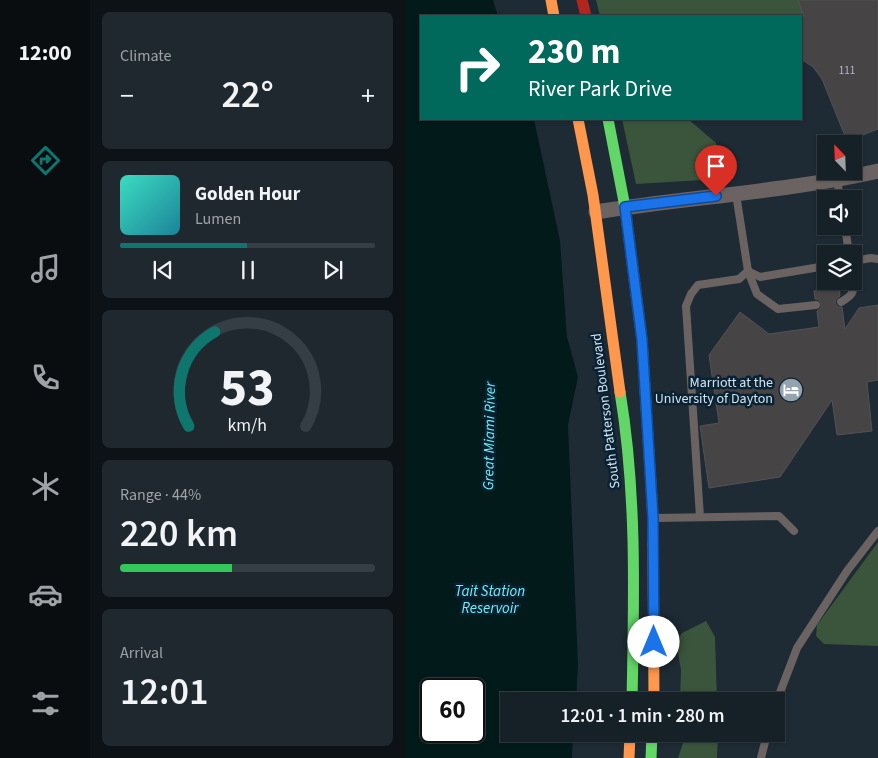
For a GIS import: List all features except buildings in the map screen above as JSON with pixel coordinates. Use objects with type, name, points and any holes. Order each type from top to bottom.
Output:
[{"type":"main road","points":[[551,0],[554,15]]},
{"type":"main road","points":[[582,0],[586,15]]},
{"type":"main road","name":"South Patterson Boulevard","points":[[578,120],[595,212],[615,365],[626,432],[630,482],[634,600],[632,692]]},
{"type":"main road","points":[[608,120],[625,207],[642,340],[653,518],[653,692]]},
{"type":"main road","points":[[629,758],[630,742]]},
{"type":"main road","points":[[651,758],[652,742]]},
{"type":"street","points":[[863,174],[878,171]]},
{"type":"street","points":[[595,212],[830,180]]},
{"type":"lane","points":[[736,194],[748,271],[757,294],[778,309],[816,305]]},
{"type":"lane","points":[[862,260],[878,259]]},
{"type":"lane","points":[[748,271],[761,277],[817,268]]},
{"type":"lane","points":[[700,517],[686,306],[691,294],[698,285],[739,279],[748,271]]},
{"type":"lane","points":[[841,302],[851,296],[854,290]]},
{"type":"lane","points":[[630,482],[653,518],[779,516],[793,531]]},
{"type":"lane","points":[[780,692],[797,648],[847,571],[878,531]]},
{"type":"lane","points":[[761,758],[765,742]]},
{"type":"green space","points":[[596,0],[798,0],[804,16],[802,15],[600,15]]},
{"type":"green space","points":[[622,120],[689,120],[716,143],[719,179],[636,184]]},
{"type":"green space","points":[[878,542],[878,646],[824,644],[816,636],[817,625]]},
{"type":"green space","points":[[706,621],[715,637],[717,692],[680,692],[681,670],[676,642],[682,633]]},
{"type":"green space","points":[[683,742],[718,742],[717,758],[678,758]]},
{"type":"water","name":"Tait Station Reservoir","points":[[405,0],[493,0],[498,15],[420,15],[420,120],[534,120],[560,241],[567,337],[578,377],[568,425],[578,665],[576,692],[500,692],[500,742],[573,742],[572,758],[405,758]]},
{"type":"traffic: fast","points":[[608,120],[625,207],[642,340],[653,544]]},
{"type":"traffic: fast","points":[[620,392],[632,507],[634,585],[632,692]]},
{"type":"traffic: fast","points":[[651,758],[652,742]]},
{"type":"traffic: slow","points":[[551,0],[554,15]]},
{"type":"traffic: slow","points":[[578,120],[593,195],[620,392]]},
{"type":"traffic: slow","points":[[653,544],[654,692]]},
{"type":"traffic: slow","points":[[629,758],[630,742]]},
{"type":"traffic: jam","points":[[582,0],[586,15]]},
{"type":"place","name":"Marriott at the University of Dayton","points":[[791,390]]},
{"type":"route","points":[[654,642],[653,518],[642,340],[625,207],[716,196]]},
{"type":"water label","name":"Great Miami River","points":[[489,436]]}]
